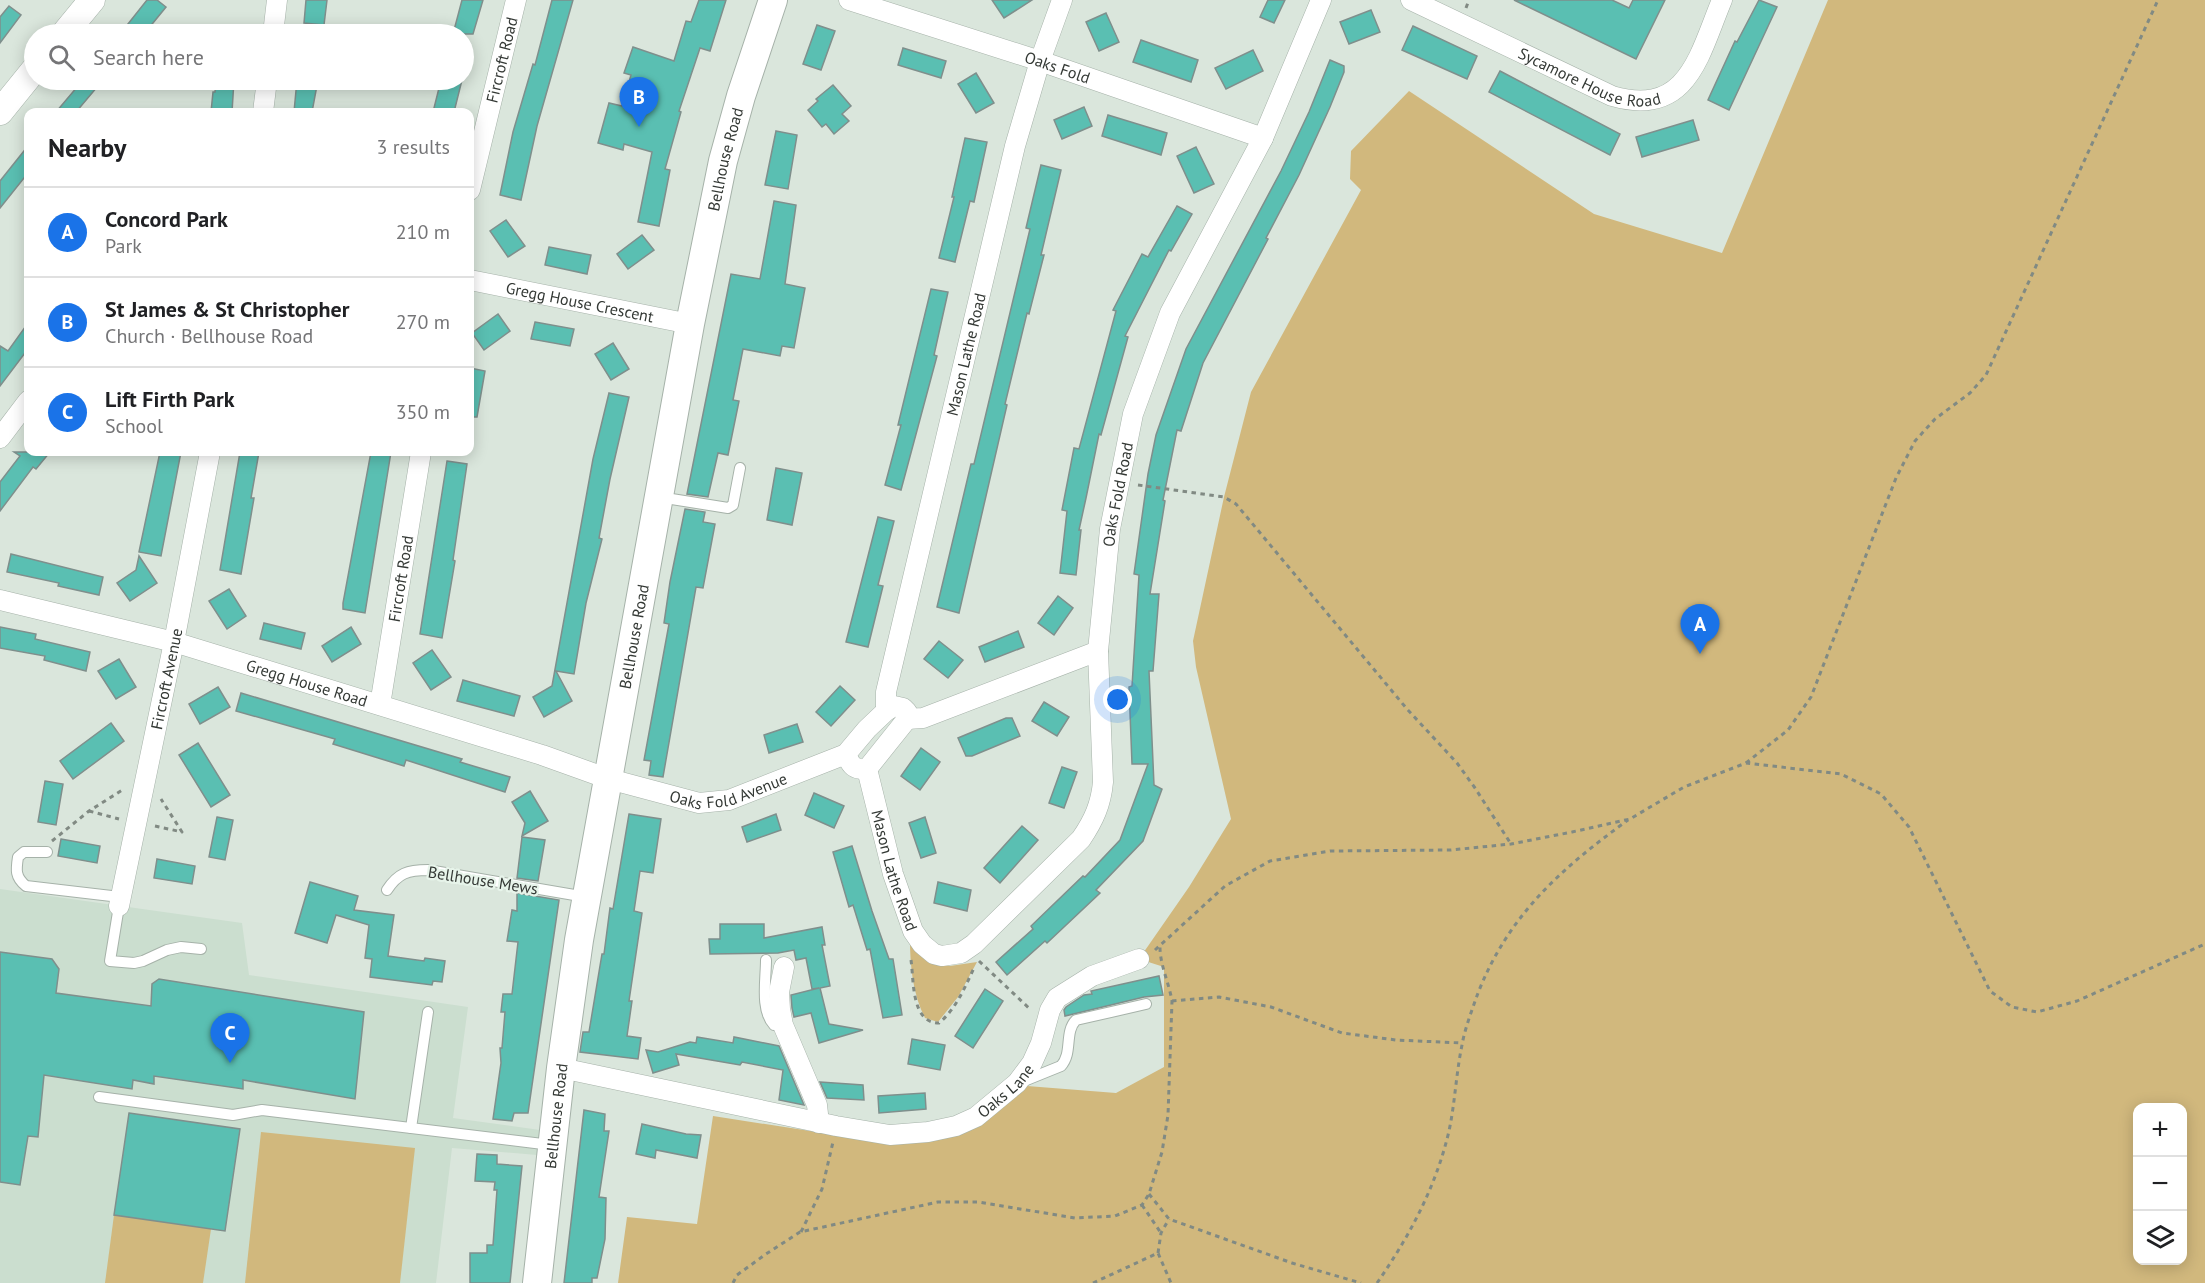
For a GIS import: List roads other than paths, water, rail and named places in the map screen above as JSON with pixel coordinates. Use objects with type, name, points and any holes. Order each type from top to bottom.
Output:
[{"type":"main road","name":"Bellhouse Road","points":[[537,1283],[561,1068],[587,897],[690,324],[723,161],[741,96],[773,0]]},
{"type":"street","points":[[72,24],[92,0]]},
{"type":"street","points":[[274,24],[277,0]]},
{"type":"street","name":"Fircroft Road","points":[[474,173],[516,0]]},
{"type":"street","name":"Oaks Fold","points":[[849,0],[1040,61],[1263,138]]},
{"type":"street","name":"Mason Lathe Road","points":[[886,711],[886,692],[1015,146],[1040,61],[1062,0]]},
{"type":"street","name":"Oaks Fold Road","points":[[942,956],[973,954],[974,944],[1081,839],[1097,812],[1102,797],[1103,782],[1098,651],[1110,530],[1133,414],[1170,313],[1263,138],[1321,0]]},
{"type":"street","name":"Sycamore House Road","points":[[1411,0],[1612,96],[1638,101],[1664,97],[1675,91],[1683,82],[1692,71],[1722,0]]},
{"type":"street","points":[[0,112],[24,82]]},
{"type":"street","points":[[263,108],[265,90]]},
{"type":"street","name":"Gregg House Crescent","points":[[474,281],[690,324]]},
{"type":"street","points":[[0,438],[24,406]]},
{"type":"street","name":"Fircroft Avenue","points":[[120,902],[174,642],[209,456]]},
{"type":"street","name":"Fircroft Road","points":[[380,705],[420,456]]},
{"type":"street","name":"Gregg House Road","points":[[0,600],[174,642],[609,778]]},
{"type":"street","points":[[907,719],[923,718],[1098,651]]},
{"type":"street","points":[[846,754],[850,765],[857,770],[867,769],[907,719],[907,712],[903,708],[894,706],[886,711]]},
{"type":"street","name":"Oaks Fold Avenue","points":[[609,778],[683,800],[713,803],[729,800],[846,754],[886,711]]},
{"type":"street","name":"Mason Lathe Road","points":[[867,769],[893,874],[913,932],[922,945],[934,954],[942,956]]},
{"type":"street","name":"Oaks Lane","points":[[561,1068],[890,1135],[928,1132],[956,1126],[976,1117],[1015,1085],[1032,1063],[1041,1043],[1050,1010],[1057,998],[1092,976],[1138,959]]},
{"type":"street","points":[[775,963],[783,1025],[817,1105],[828,1124]]},
{"type":"lane","points":[[659,497],[728,508],[733,506],[740,468]]},
{"type":"lane","points":[[47,852],[24,852],[18,856],[16,872],[19,880],[26,886],[120,902],[110,961],[134,963],[181,947],[201,949]]},
{"type":"lane","name":"Bellhouse Mews","points":[[387,890],[395,878],[408,870],[428,870],[587,897]]},
{"type":"lane","points":[[1015,1085],[1061,1066],[1066,1061],[1070,1026],[1076,1020],[1146,1004]]},
{"type":"lane","points":[[411,1128],[428,1012]]},
{"type":"lane","points":[[99,1097],[233,1115],[262,1110],[553,1145]]},
{"type":"place","name":"St James & St Christopher","points":[[639,127]]},
{"type":"place","name":"Concord Park","points":[[1700,654]]},
{"type":"place","name":"Lift Firth Park","points":[[230,1063]]}]
